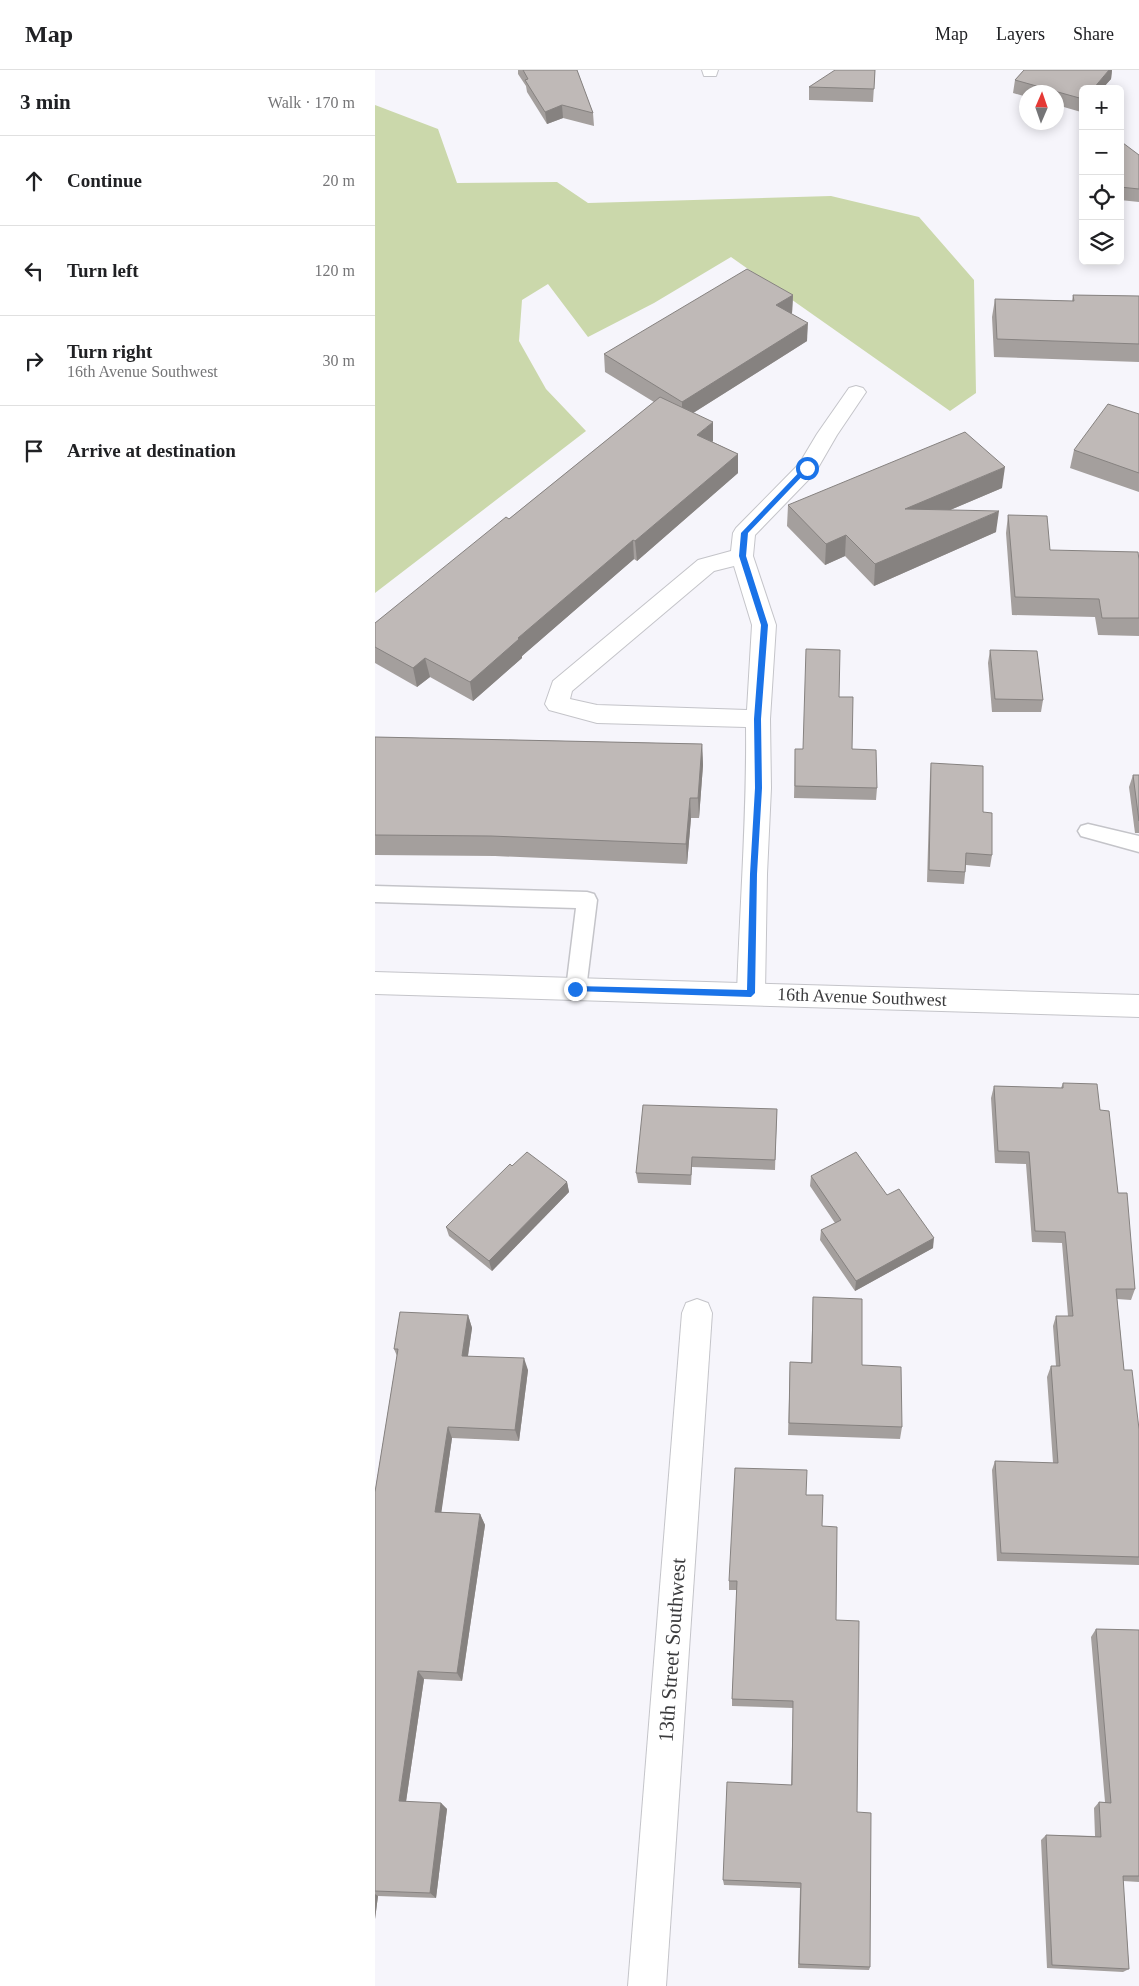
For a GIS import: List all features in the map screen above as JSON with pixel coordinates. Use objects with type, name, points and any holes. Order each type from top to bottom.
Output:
[{"type":"street","points":[[751,993],[754,874],[759,788],[758,719],[764,625],[742,556],[744,533],[807,468],[827,434],[856,392]]},
{"type":"street","points":[[742,556],[707,566],[561,688],[557,704],[597,714],[758,719]]},
{"type":"street","name":"16th Avenue Southwest","points":[[375,983],[1139,1006]]},
{"type":"street","name":"13th Street Southwest","points":[[647,1986],[697,1313]]},
{"type":"lane","points":[[1088,831],[1139,844]]},
{"type":"lane","points":[[375,894],[587,900],[575,989]]},
{"type":"green space","points":[[375,105],[438,129],[457,183],[557,182],[588,203],[831,196],[919,217],[974,280],[976,393],[950,411],[731,257],[654,303],[588,337],[548,284],[522,300],[519,341],[546,389],[586,431],[375,593]]},
{"type":"building","points":[[523,70],[577,70],[593,113],[562,105],[545,112],[525,80],[528,79]]},
{"type":"building","points":[[835,70],[875,70],[874,89],[809,87]]},
{"type":"building","points":[[1024,70],[1109,70],[1096,85],[1079,85],[1079,98],[1064,94],[1064,85],[1033,85],[1015,80]]},
{"type":"building","points":[[1124,144],[1139,155],[1139,189],[1124,187]]},
{"type":"building","points":[[747,269],[793,295],[776,305],[808,323],[682,402],[604,354]]},
{"type":"building","points":[[1073,295],[1139,296],[1139,344],[997,339],[995,299],[1074,301]]},
{"type":"building","points":[[660,397],[713,422],[697,435],[738,454],[635,541],[633,540],[518,638],[470,682],[425,658],[413,668],[375,647],[375,623],[506,517],[509,519]]},
{"type":"building","points":[[1108,404],[1139,414],[1139,473],[1074,450]]},
{"type":"building","points":[[965,432],[1005,467],[905,509],[999,511],[875,564],[846,535],[826,544],[788,505]]},
{"type":"building","points":[[1008,515],[1047,516],[1050,550],[1138,552],[1139,618],[1102,618],[1099,599],[1015,597]]},
{"type":"building","points":[[806,649],[840,650],[839,697],[853,697],[852,749],[876,750],[877,788],[795,786],[795,749],[803,749]]},
{"type":"building","points":[[990,650],[1037,651],[1043,700],[995,699]]},
{"type":"building","points":[[375,737],[702,744],[698,798],[690,798],[686,844],[491,836],[375,835]]},
{"type":"building","points":[[931,763],[983,766],[983,812],[992,813],[992,855],[966,853],[965,872],[929,870]]},
{"type":"building","points":[[1133,775],[1139,775],[1139,821]]},
{"type":"building","points":[[1063,1083],[1097,1084],[1100,1110],[1109,1111],[1118,1193],[1127,1193],[1135,1289],[1116,1289],[1124,1370],[1132,1370],[1139,1429],[1139,1557],[1001,1553],[995,1461],[1058,1463],[1051,1366],[1060,1366],[1056,1316],[1073,1316],[1065,1232],[1035,1231],[1029,1152],[998,1151],[994,1086],[1063,1088]]},
{"type":"building","points":[[643,1105],[777,1109],[775,1160],[692,1157],[691,1175],[636,1173]]},
{"type":"building","points":[[527,1152],[567,1182],[489,1261],[446,1227],[510,1164],[512,1166]]},
{"type":"building","points":[[856,1152],[887,1195],[899,1189],[934,1238],[856,1281],[821,1230],[841,1220],[811,1176]]},
{"type":"building","points":[[813,1297],[862,1299],[862,1365],[901,1367],[902,1427],[789,1423],[790,1362],[812,1363]]},
{"type":"building","points":[[400,1312],[468,1315],[462,1356],[524,1358],[515,1430],[448,1427],[435,1512],[480,1514],[457,1673],[418,1671],[399,1801],[441,1803],[430,1893],[375,1891],[375,1492],[398,1349],[394,1349]]},
{"type":"building","points":[[735,1468],[807,1470],[806,1495],[823,1495],[822,1526],[837,1527],[836,1620],[859,1621],[857,1812],[871,1813],[870,1967],[799,1964],[801,1883],[723,1880],[727,1782],[792,1785],[793,1701],[732,1699],[737,1581],[729,1581]]},
{"type":"building","points":[[1096,1629],[1139,1630],[1139,1876],[1123,1876],[1129,1969],[1052,1965],[1046,1835],[1101,1837],[1099,1802],[1111,1803]]},
{"type":"route","points":[[575,989],[751,993],[754,874],[759,788],[758,719],[764,625],[742,556],[744,533],[807,468]]}]
